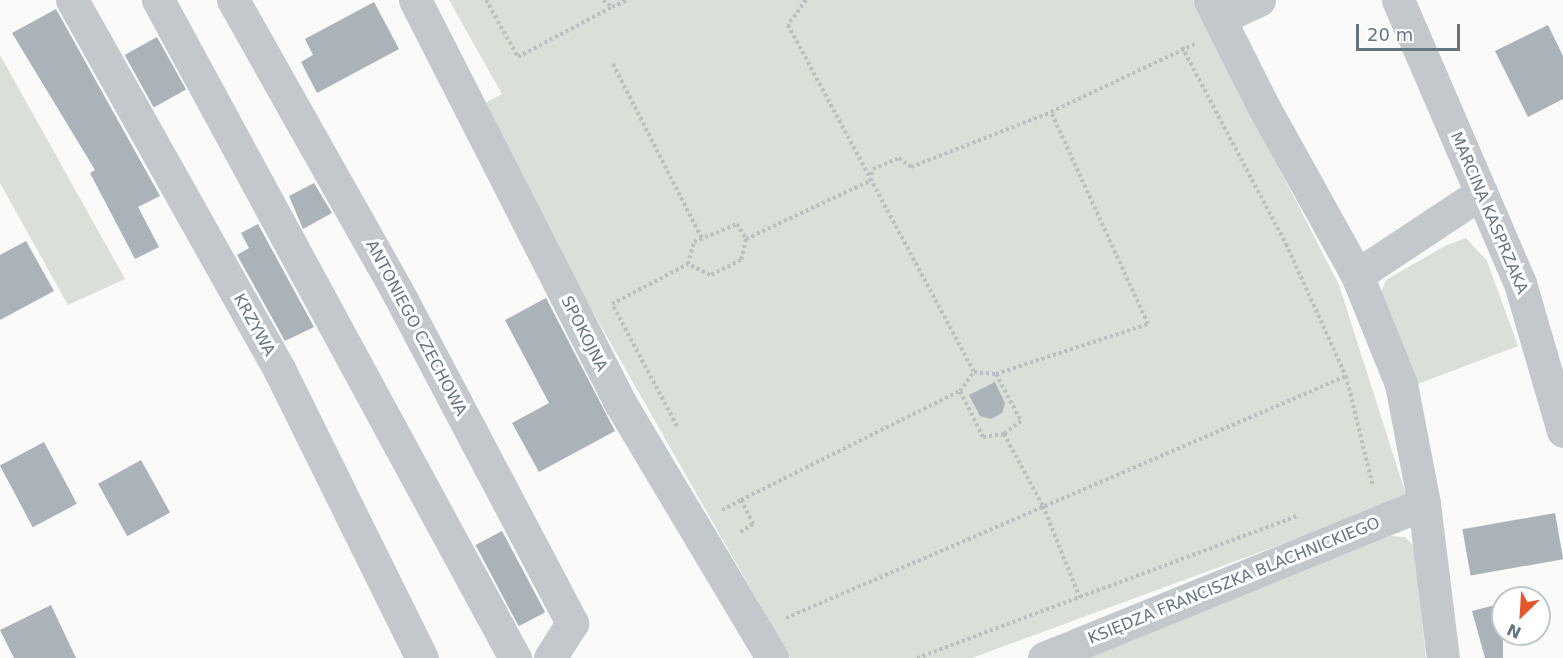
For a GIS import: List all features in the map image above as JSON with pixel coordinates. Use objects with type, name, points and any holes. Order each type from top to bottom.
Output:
[{"type":"street","name":"KRZYWA","points":[[72,0],[280,371],[422,658]]},
{"type":"street","points":[[158,0],[514,658]]},
{"type":"street","name":"ANTONIEGO CZECHOWA","points":[[233,0],[396,289],[572,623],[550,658]]},
{"type":"street","name":"SPOKOJNA","points":[[415,0],[619,401],[772,658]]},
{"type":"street","points":[[1258,0],[1219,17],[1261,102],[1357,275],[1401,384],[1424,504],[1443,658]]},
{"type":"street","name":"MARCINA KASPRZAKA","points":[[1398,0],[1520,283],[1563,431]]},
{"type":"street","points":[[1357,275],[1481,193]]},
{"type":"street","name":"KSIĘDZA FRANCISZKA BLACHNICKIEGO","points":[[1044,658],[1424,504]]},
{"type":"path","points":[[486,0],[518,57],[628,0]]},
{"type":"path","points":[[603,0],[612,8]]},
{"type":"path","points":[[806,0],[788,25],[974,372]]},
{"type":"path","points":[[870,181],[873,169],[899,158],[911,167],[1051,112],[1182,47],[1219,17]]},
{"type":"path","points":[[1182,47],[1286,244],[1346,376],[1374,486],[1363,490]]},
{"type":"path","points":[[613,64],[702,239]]},
{"type":"path","points":[[974,372],[996,374],[1148,324],[1051,112]]},
{"type":"path","points":[[746,239],[870,181]]},
{"type":"path","points":[[678,428],[612,304],[688,264],[694,242],[737,224],[746,239],[741,260],[710,275],[688,264]]},
{"type":"path","points":[[717,500],[722,510],[960,391],[974,372]]},
{"type":"path","points":[[960,391],[983,437],[1004,434],[1021,421],[996,374]]},
{"type":"path","points":[[785,618],[1346,376]]},
{"type":"path","points":[[1004,434],[1043,506],[1080,598]]},
{"type":"path","points":[[741,500],[753,524],[739,530],[744,540]]},
{"type":"path","points":[[917,658],[1298,515]]},
{"type":"path","points":[[780,609],[790,628]]},
{"type":"shaded area","points":[[449,0],[1193,0],[1339,285],[1407,498],[972,658],[790,658],[503,154],[479,106],[502,94]]},
{"type":"shaded area","points":[[0,55],[125,279],[68,305],[0,183]]},
{"type":"shaded area","points":[[1466,238],[1487,261],[1518,346],[1415,385],[1381,292],[1386,280],[1445,246]]},
{"type":"shaded area","points":[[1390,536],[1405,537],[1414,546],[1426,658],[1089,658]]},
{"type":"building","points":[[374,2],[399,49],[317,93],[301,62],[313,55],[305,39]]},
{"type":"building","points":[[56,9],[160,196],[138,207],[159,247],[135,259],[90,173],[95,170],[12,33]]},
{"type":"building","points":[[1548,25],[1563,56],[1563,99],[1528,117],[1495,51]]},
{"type":"building","points":[[157,37],[186,89],[154,107],[125,55]]},
{"type":"building","points":[[314,183],[332,213],[303,229],[289,196]]},
{"type":"building","points":[[258,224],[314,327],[285,341],[237,255],[249,248],[241,233]]},
{"type":"building","points":[[26,241],[54,291],[0,320],[0,255]]},
{"type":"building","points":[[546,298],[615,431],[539,472],[512,423],[549,403],[505,320]]},
{"type":"building","points":[[995,382],[1005,403],[1002,413],[991,419],[980,416],[969,395]]},
{"type":"building","points":[[44,442],[77,504],[33,527],[0,465]]},
{"type":"building","points":[[141,460],[170,512],[127,536],[98,484]]},
{"type":"building","points":[[1555,513],[1563,559],[1471,576],[1462,529]]},
{"type":"building","points":[[502,531],[545,612],[519,626],[476,545]]},
{"type":"building","points":[[51,605],[76,658],[14,658],[0,630]]},
{"type":"building","points":[[1491,606],[1491,646],[1503,646],[1503,658],[1485,658],[1472,611]]}]
